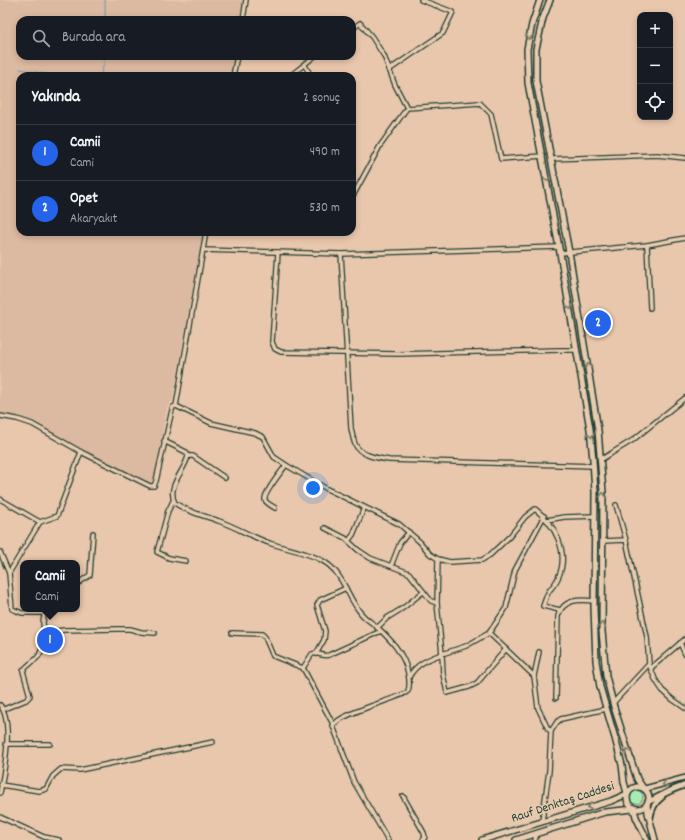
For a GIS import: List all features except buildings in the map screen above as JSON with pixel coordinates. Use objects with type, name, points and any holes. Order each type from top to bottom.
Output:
[{"type":"main road","points":[[540,0],[530,30],[527,49],[528,83],[543,156],[590,429],[594,466],[594,634],[596,661],[600,687],[615,738],[627,794],[627,803],[634,809],[636,817],[647,840]]},
{"type":"main road","points":[[550,0],[539,34],[535,63],[536,81],[569,252],[602,459],[602,631],[606,676],[637,779],[649,796],[648,803],[650,819],[656,840]]},
{"type":"main road","points":[[627,794],[634,787],[644,789]]},
{"type":"main road","name":"Rauf Denktaş Caddesi","points":[[482,840],[611,801],[627,794]]},
{"type":"main road","points":[[634,809],[641,809],[648,803]]},
{"type":"main road","name":"Rauf Denktaş Caddesi","points":[[516,840],[605,812],[634,809]]},
{"type":"street","points":[[244,16],[246,0]]},
{"type":"street","points":[[389,70],[443,33],[453,12],[421,0]]},
{"type":"street","points":[[356,26],[360,23],[372,37],[384,56],[407,108]]},
{"type":"street","points":[[234,72],[236,60]]},
{"type":"street","points":[[295,72],[310,60]]},
{"type":"street","points":[[304,64],[309,72]]},
{"type":"street","points":[[407,108],[480,103],[491,114],[501,159],[543,156]]},
{"type":"street","points":[[356,190],[380,146],[407,108]]},
{"type":"street","points":[[552,159],[657,155],[685,158]]},
{"type":"street","points":[[0,416],[17,419],[32,424],[81,452],[150,486],[154,486],[172,410],[176,406],[205,236]]},
{"type":"street","points":[[560,253],[647,245],[685,238]]},
{"type":"street","points":[[647,245],[650,308]]},
{"type":"street","points":[[203,250],[341,254],[559,247]]},
{"type":"street","points":[[278,252],[272,342],[275,349],[280,352],[346,354],[577,350]]},
{"type":"street","points":[[341,254],[350,428],[358,450],[377,458],[389,460],[594,466]]},
{"type":"street","points":[[602,459],[633,440],[685,398]]},
{"type":"street","points":[[176,406],[211,423],[255,433],[263,437],[274,456],[286,465],[326,489],[399,524],[420,542],[430,554],[438,559],[450,562],[482,560],[510,536],[525,516],[535,509],[544,516],[556,533],[561,547],[562,559],[558,579],[548,593],[543,606],[560,610]]},
{"type":"street","points":[[164,441],[186,452],[188,456],[193,456],[225,478]]},
{"type":"street","points":[[9,573],[40,522],[57,516],[81,452]]},
{"type":"street","points":[[186,561],[169,558],[157,552],[168,511],[173,501],[175,481],[188,456]]},
{"type":"street","points":[[274,508],[266,502],[265,498],[268,490],[286,465]]},
{"type":"street","points":[[0,499],[40,522]]},
{"type":"street","points":[[173,501],[176,505],[224,523],[260,539],[320,559],[334,569],[341,578],[359,611],[379,629],[399,652],[406,666],[409,677],[408,691],[406,694],[386,699],[342,718],[334,724]]},
{"type":"street","points":[[616,505],[626,540],[647,637],[650,666],[662,690],[685,708]]},
{"type":"street","points":[[349,540],[364,508]]},
{"type":"street","points":[[409,677],[419,664],[466,646],[489,632],[506,608],[515,570],[544,516]]},
{"type":"street","points":[[547,520],[564,517],[595,516]]},
{"type":"street","points":[[325,528],[349,540],[354,547],[365,555],[408,573],[431,601],[436,603]]},
{"type":"street","points":[[391,566],[400,543],[409,532]]},
{"type":"street","points":[[80,582],[90,575],[93,533]]},
{"type":"street","points":[[603,541],[626,540]]},
{"type":"street","points":[[0,552],[9,573],[12,609],[22,613],[33,612]]},
{"type":"street","points":[[438,559],[436,603],[443,674],[447,693],[469,687],[477,683],[506,649]]},
{"type":"street","points":[[303,668],[311,656],[316,654],[324,640],[325,631],[317,602],[346,588]]},
{"type":"street","points":[[316,654],[324,656],[329,655],[379,629],[387,618],[403,608],[423,592]]},
{"type":"street","points":[[556,698],[558,616],[560,610],[565,605],[573,601],[594,601]]},
{"type":"street","points":[[4,709],[26,700],[30,696],[23,672],[26,666],[38,657],[42,648],[44,612]]},
{"type":"street","points":[[44,633],[64,630],[117,629],[130,629],[141,632],[155,633]]},
{"type":"street","points":[[489,632],[534,676]]},
{"type":"street","points":[[232,633],[262,634],[265,637],[273,656],[303,668],[334,724],[333,729],[352,779],[388,840]]},
{"type":"street","points":[[613,703],[650,666],[685,639]]},
{"type":"street","points":[[680,643],[685,654]]},
{"type":"street","points":[[539,652],[534,676],[538,708],[548,729],[551,731]]},
{"type":"street","points":[[0,705],[4,709],[6,716],[5,766],[0,794]]},
{"type":"street","points":[[542,821],[550,771],[551,731],[561,719],[606,709]]},
{"type":"street","points":[[2,785],[39,791],[46,789],[53,776],[61,770],[80,770],[213,742]]},
{"type":"street","points":[[6,744],[50,744]]},
{"type":"street","points":[[644,789],[685,778]]},
{"type":"street","points":[[648,803],[685,785]]},
{"type":"street","points":[[650,819],[651,812],[658,800],[672,790]]},
{"type":"street","points":[[404,796],[424,833],[423,840]]},
{"type":"street","points":[[0,817],[44,837],[59,840]]},
{"type":"street","points":[[534,840],[537,833]]},
{"type":"shaded area","points":[[0,0],[244,0],[242,16],[16,16],[16,60],[233,60],[232,72],[16,72],[16,236],[202,236],[173,399],[167,407],[154,481],[150,484],[30,421],[0,414]]},
{"type":"green space","points":[[636,790],[641,792],[643,797],[641,802],[636,804],[631,802],[629,797],[631,792]]},
{"type":"waterway","points":[[105,0],[105,16]]},
{"type":"waterway","points":[[101,72],[104,60]]},
{"type":"waterway","points":[[20,69],[36,72]]},
{"type":"place","name":"Opet","points":[[598,323]]},
{"type":"place","name":"Camii","points":[[50,640]]}]
